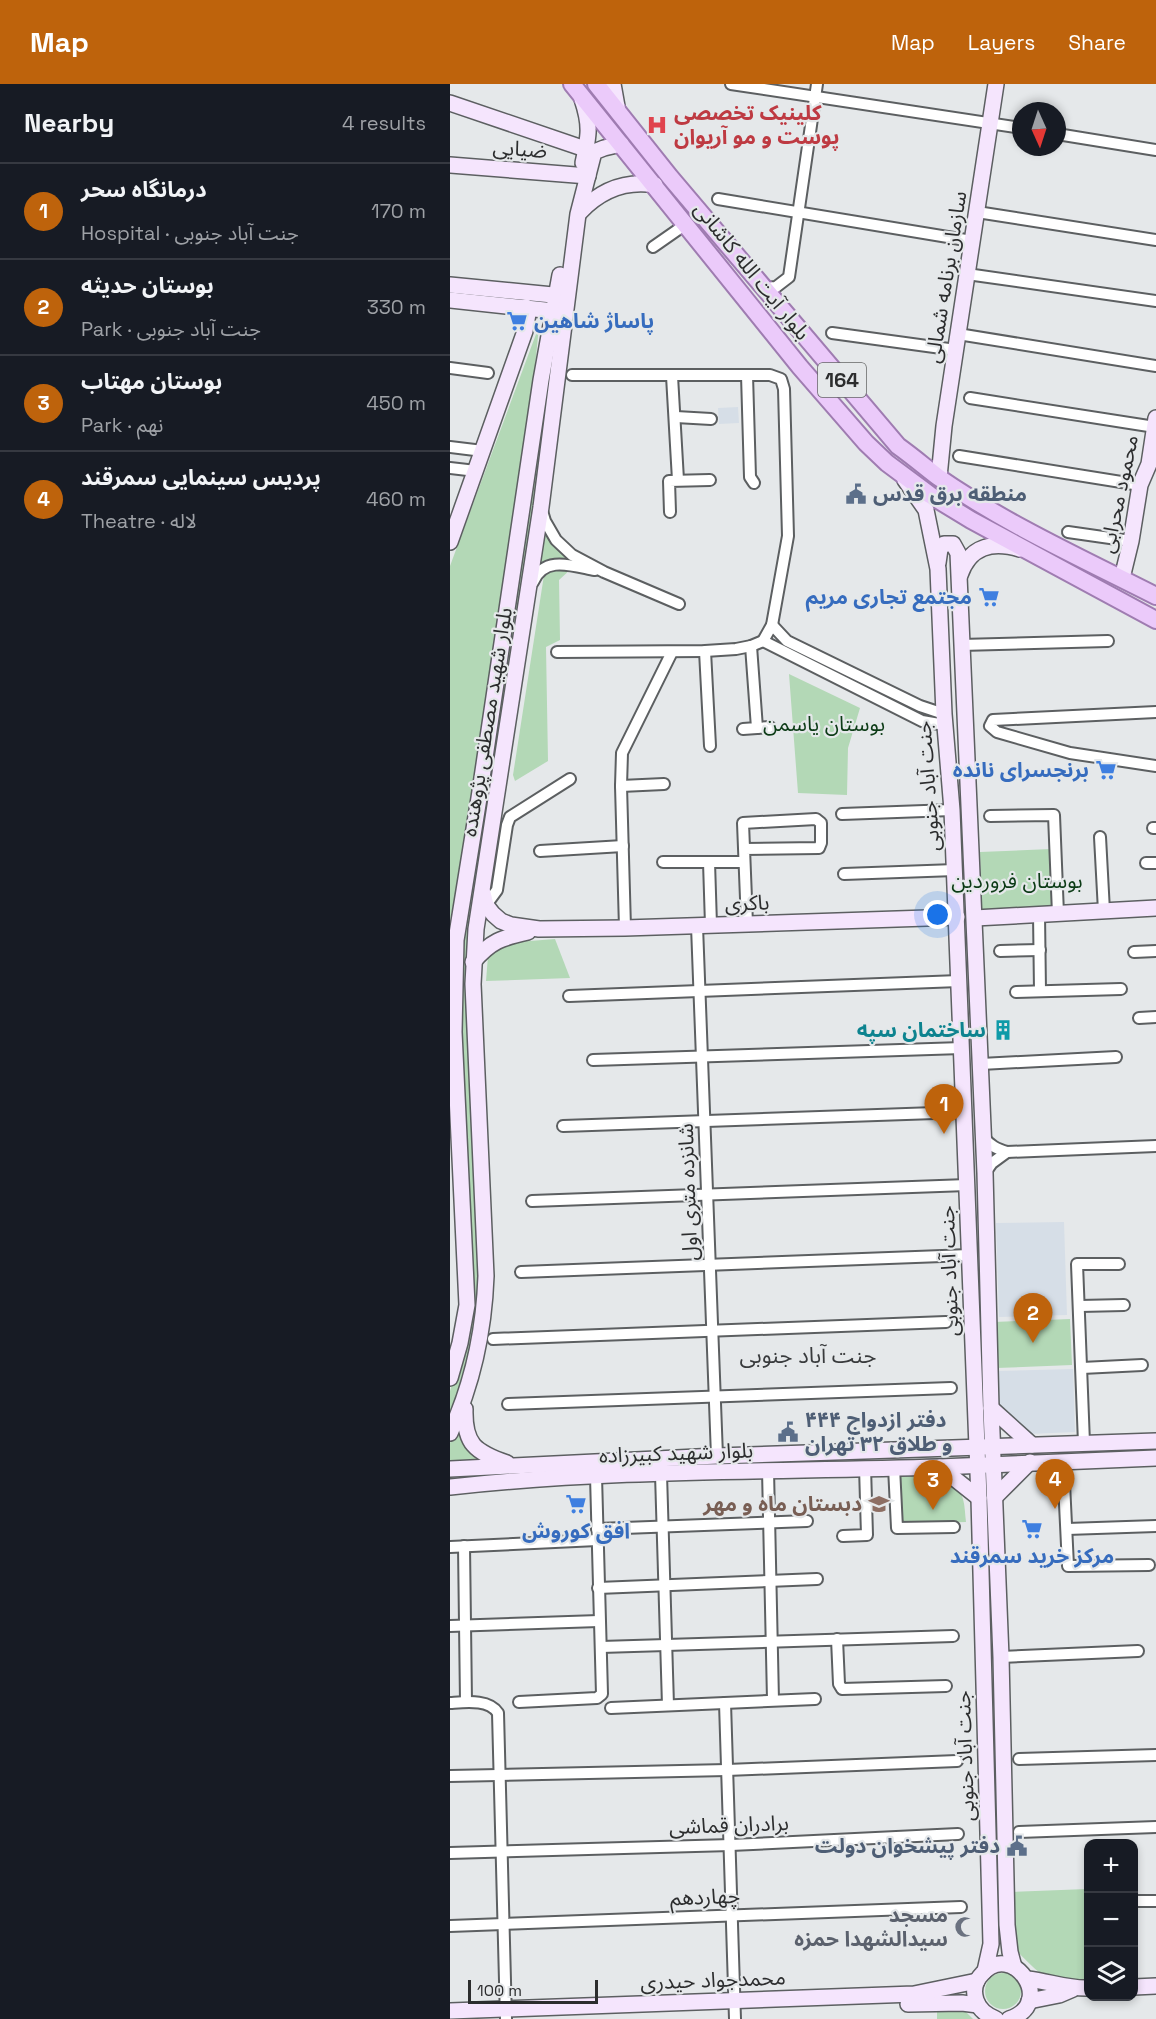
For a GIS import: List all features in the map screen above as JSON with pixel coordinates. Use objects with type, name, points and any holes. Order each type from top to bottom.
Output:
[{"type":"main road","name":"بلوار آیت الله کاشانی","points":[[596,84],[670,177],[898,446],[939,477],[1050,542],[1156,596]]},
{"type":"main road","points":[[614,84],[618,112]]},
{"type":"main road","name":"سازمان برنامه شمالی","points":[[939,477],[996,84]]},
{"type":"main road","name":"بلوار آیت الله کاشانی","points":[[577,90],[800,367],[866,443],[902,475],[937,500],[1156,620]]},
{"type":"main road","name":"بلوار شهید مصطفی پژوهنده","points":[[450,1433],[465,1401],[481,1334],[485,1287],[473,962],[541,507],[561,296],[590,151],[589,126],[577,90]]},
{"type":"main road","points":[[450,103],[590,151],[621,144]]},
{"type":"main road","name":"ضیایی","points":[[450,165],[584,175]]},
{"type":"main road","name":"بلوار شهید مصطفی پژوهنده","points":[[561,296],[584,175]]},
{"type":"main road","points":[[578,214],[593,198],[610,190],[630,184],[655,185]]},
{"type":"main road","points":[[450,285],[561,296]]},
{"type":"main road","points":[[450,300],[559,312]]},
{"type":"main road","points":[[450,542],[526,327],[528,314],[526,307]]},
{"type":"main road","points":[[767,325],[774,328],[784,326],[786,322],[784,309]]},
{"type":"main road","name":"بلوار شهید مصطفی پژوهنده","points":[[450,1378],[460,1343],[467,1305],[454,1032],[456,939],[541,380],[559,312]]},
{"type":"main road","points":[[800,367],[800,356],[805,348],[810,347],[820,352]]},
{"type":"main road","name":"محمود محرابی","points":[[1122,578],[1131,541],[1140,485],[1153,460],[1155,422]]},
{"type":"main road","points":[[902,475],[926,510],[938,569]]},
{"type":"main road","name":"جنت آباد جنوبی","points":[[987,2015],[975,1997],[991,1944],[979,1498],[957,917],[938,569],[940,549],[944,544],[953,544],[957,553],[975,918],[1001,1657],[1007,1925],[1014,1967]]},
{"type":"main road","points":[[958,581],[961,571],[974,552],[993,545],[1013,547],[1045,560]]},
{"type":"main road","name":"باکری","points":[[484,898],[493,914],[501,921],[511,925],[539,929],[957,917]]},
{"type":"main road","points":[[975,918],[1156,908]]},
{"type":"main road","name":"باکری","points":[[473,962],[495,940],[539,929]]},
{"type":"main road","points":[[465,1401],[464,1425],[474,1446],[479,1452],[513,1465]]},
{"type":"main road","points":[[991,1408],[1032,1445]]},
{"type":"main road","name":"بلوار شهید کبیرزاده","points":[[450,1469],[717,1456],[1156,1441]]},
{"type":"main road","name":"بلوار شهید کبیرزاده","points":[[450,1487],[512,1480],[596,1476],[866,1467],[940,1467],[1156,1458]]},
{"type":"main road","points":[[995,1497],[1030,1462]]},
{"type":"main road","points":[[940,1467],[979,1498]]},
{"type":"main road","name":"محمدجواد حیدری","points":[[735,2010],[914,1994],[981,1976],[999,1965],[1014,1967]]},
{"type":"main road","points":[[1014,1967],[1027,1979],[1030,1986],[1029,2001]]},
{"type":"main road","points":[[1027,1979],[1081,1989]]},
{"type":"main road","points":[[1138,1987],[1156,1986]]},
{"type":"main road","points":[[1014,2018],[1029,2001],[1081,1989]]},
{"type":"main road","name":"محمدجواد حیدری","points":[[462,2019],[506,2015],[735,2010],[933,2002],[987,2015]]},
{"type":"main road","name":"محمدجواد حیدری","points":[[450,2011],[506,2015]]},
{"type":"street","points":[[731,84],[1012,127]]},
{"type":"street","points":[[765,288],[776,286],[789,277],[818,84]]},
{"type":"street","points":[[1066,135],[1156,150]]},
{"type":"street","points":[[718,199],[972,241]]},
{"type":"street","points":[[977,212],[1156,240]]},
{"type":"street","points":[[653,248],[686,224]]},
{"type":"street","points":[[967,274],[1156,302]]},
{"type":"street","points":[[832,333],[956,350]]},
{"type":"street","points":[[958,334],[1156,366]]},
{"type":"street","points":[[450,368],[488,373]]},
{"type":"street","points":[[557,652],[705,651],[751,646],[763,640],[772,625],[788,536],[784,389],[781,379],[770,375],[572,375]]},
{"type":"street","points":[[747,375],[750,477],[754,483]]},
{"type":"street","points":[[672,376],[678,480]]},
{"type":"street","points":[[970,398],[1155,422]]},
{"type":"street","points":[[676,417],[711,419]]},
{"type":"street","points":[[450,447],[483,451]]},
{"type":"street","points":[[959,456],[1140,485]]},
{"type":"street","points":[[450,468],[476,471]]},
{"type":"street","points":[[670,512],[669,481],[710,480]]},
{"type":"street","points":[[541,507],[550,530],[572,555],[604,572],[679,604]]},
{"type":"street","points":[[1068,532],[1131,541]]},
{"type":"street","points":[[528,594],[536,574],[557,563],[604,572]]},
{"type":"street","points":[[772,625],[787,640],[945,719]]},
{"type":"street","points":[[763,640],[922,721],[945,719]]},
{"type":"street","points":[[961,645],[1108,641]]},
{"type":"street","points":[[751,646],[757,728]]},
{"type":"street","points":[[705,651],[710,746]]},
{"type":"street","points":[[625,928],[621,758],[623,748],[672,652]]},
{"type":"street","points":[[841,681],[846,670]]},
{"type":"street","points":[[1156,712],[993,720],[990,726],[997,732],[1070,753],[1156,766]]},
{"type":"street","points":[[743,729],[770,728]]},
{"type":"street","points":[[484,898],[496,890],[510,817],[570,779]]},
{"type":"street","points":[[621,786],[664,784]]},
{"type":"street","points":[[842,814],[952,810]]},
{"type":"street","points":[[990,816],[1054,815],[1058,914]]},
{"type":"street","points":[[744,849],[819,848],[821,823],[816,819],[743,823],[744,862],[747,924]]},
{"type":"street","points":[[1100,837],[1104,911]]},
{"type":"street","points":[[540,851],[623,846]]},
{"type":"street","points":[[663,862],[744,862]]},
{"type":"street","name":"شانزده متری اول","points":[[709,862],[699,991],[717,1456]]},
{"type":"street","points":[[844,874],[955,870]]},
{"type":"street","points":[[1039,914],[1040,991]]},
{"type":"street","points":[[1000,951],[1040,950]]},
{"type":"street","points":[[1134,952],[1156,951]]},
{"type":"street","points":[[569,996],[959,981]]},
{"type":"street","points":[[1016,992],[1121,989]]},
{"type":"street","points":[[1139,1018],[1156,1017]]},
{"type":"street","points":[[593,1060],[962,1048]]},
{"type":"street","points":[[981,1064],[1116,1057]]},
{"type":"street","points":[[563,1126],[964,1112]]},
{"type":"street","points":[[983,1136],[988,1144],[1007,1152],[1156,1146]]},
{"type":"street","points":[[985,1173],[992,1162],[1007,1152]]},
{"type":"street","points":[[532,1200],[967,1185]]},
{"type":"street","points":[[521,1272],[969,1255]]},
{"type":"street","points":[[1084,1443],[1077,1264],[1119,1264]]},
{"type":"street","points":[[1080,1306],[1124,1305]]},
{"type":"street","points":[[493,1339],[946,1322]]},
{"type":"street","points":[[1082,1368],[1142,1365]]},
{"type":"street","points":[[508,1404],[951,1388]]},
{"type":"street","points":[[843,1536],[867,1535],[866,1467]]},
{"type":"street","points":[[894,1467],[897,1527],[954,1527]]},
{"type":"street","points":[[768,1470],[773,1701]]},
{"type":"street","points":[[661,1474],[668,1704]]},
{"type":"street","points":[[519,1702],[601,1697],[596,1476]]},
{"type":"street","points":[[1064,1483],[1068,1566],[1149,1565]]},
{"type":"street","points":[[450,1547],[663,1526],[807,1521]]},
{"type":"street","points":[[1067,1529],[1156,1526]]},
{"type":"street","points":[[464,1546],[466,1702]]},
{"type":"street","points":[[598,1588],[817,1579]]},
{"type":"street","points":[[450,1626],[599,1621]]},
{"type":"street","points":[[601,1647],[953,1636]]},
{"type":"street","points":[[837,1639],[839,1684],[842,1689],[946,1686]]},
{"type":"street","points":[[1001,1657],[1138,1651]]},
{"type":"street","points":[[611,1708],[815,1699]]},
{"type":"street","points":[[450,1703],[487,1704],[494,1707],[498,1713],[506,2015]]},
{"type":"street","points":[[725,1703],[735,2010]]},
{"type":"street","points":[[1019,1759],[1156,1755]]},
{"type":"street","points":[[450,1776],[727,1770],[957,1761]]},
{"type":"street","points":[[1019,1832],[1156,1827]]},
{"type":"street","name":"برادران قماشی","points":[[450,1853],[731,1845],[958,1834]]},
{"type":"street","points":[[1138,1901],[1156,1901]]},
{"type":"street","name":"چهاردهم","points":[[450,1926],[961,1907]]},
{"type":"shaded area","points":[[738,407],[739,423],[719,424],[718,408]]},
{"type":"shaded area","points":[[1064,1222],[1067,1315],[999,1317],[996,1223]]},
{"type":"shaded area","points":[[1073,1369],[1075,1432],[1029,1434],[998,1406],[997,1371]]},
{"type":"green space","points":[[539,326],[527,449],[464,854],[450,920],[450,566]]},
{"type":"green space","points":[[559,338],[475,898],[480,1284],[472,1347],[450,1421],[450,1391],[466,1340],[460,947],[549,361]]},
{"type":"green space","points":[[544,524],[570,560],[552,560],[538,567]]},
{"type":"green space","points":[[553,568],[571,569],[559,580],[560,640],[546,647],[548,761],[515,781],[513,775],[544,575]]},
{"type":"green space","name":"بوستان یاسمن","points":[[789,674],[860,708],[848,748],[847,795],[798,793]]},
{"type":"green space","name":"بوستان فروردین","points":[[1051,849],[1054,909],[982,912],[980,852]]},
{"type":"green space","points":[[555,939],[570,978],[486,981],[488,956],[504,943]]},
{"type":"green space","points":[[1070,1319],[1072,1365],[996,1368],[994,1322]]},
{"type":"green space","points":[[462,1414],[487,1458],[450,1462],[450,1443]]},
{"type":"green space","points":[[901,1476],[937,1478],[953,1484],[963,1499],[966,1522],[902,1524]]},
{"type":"green space","points":[[1084,1889],[1084,1979],[1048,1977],[1035,1969],[1017,1951],[1011,1892]]},
{"type":"green space","points":[[1003,1973],[1015,1979],[1021,1991],[1015,2003],[1003,2009],[991,2003],[985,1991],[991,1979]]},
{"type":"green space","points":[[937,2004],[962,2008],[973,2019],[937,2019]]},
{"type":"place","name":"کلینیک تخصصی پوست و مو آریوان","points":[[657,125]]},
{"type":"place","name":"پاساژ شاهین","points":[[517,321]]},
{"type":"place","name":"منطقه برق قدس","points":[[856,494]]},
{"type":"place","name":"مجتمع تجاری مریم","points":[[989,597]]},
{"type":"place","name":"برنجسرای نانده","points":[[1106,770]]},
{"type":"place","name":"ساختمان سپه","points":[[1003,1030]]},
{"type":"place","name":"درمانگاه سحر","points":[[944,1134]]},
{"type":"place","name":"بوستان حدیثه","points":[[1033,1343]]},
{"type":"place","name":"دفتر ازدواج ۴۴۴ و طلاق ۳۲ تهران","points":[[788,1432]]},
{"type":"place","name":"افق کوروش","points":[[576,1504]]},
{"type":"place","name":"دبستان ماه و مهر","points":[[879,1504]]},
{"type":"place","name":"پردیس سینمایی سمرقند","points":[[1055,1509]]},
{"type":"place","name":"بوستان مهتاب","points":[[933,1510]]},
{"type":"place","name":"مرکز خرید سمرقند","points":[[1032,1529]]},
{"type":"place","name":"دفتر پیشخوان دولت","points":[[1017,1846]]},
{"type":"place","name":"مسجد سیدالشهدا حمزه","points":[[965,1927]]},
{"type":"district","name":"جنت‌ آباد جنوبی","points":[[808,1355]]}]
